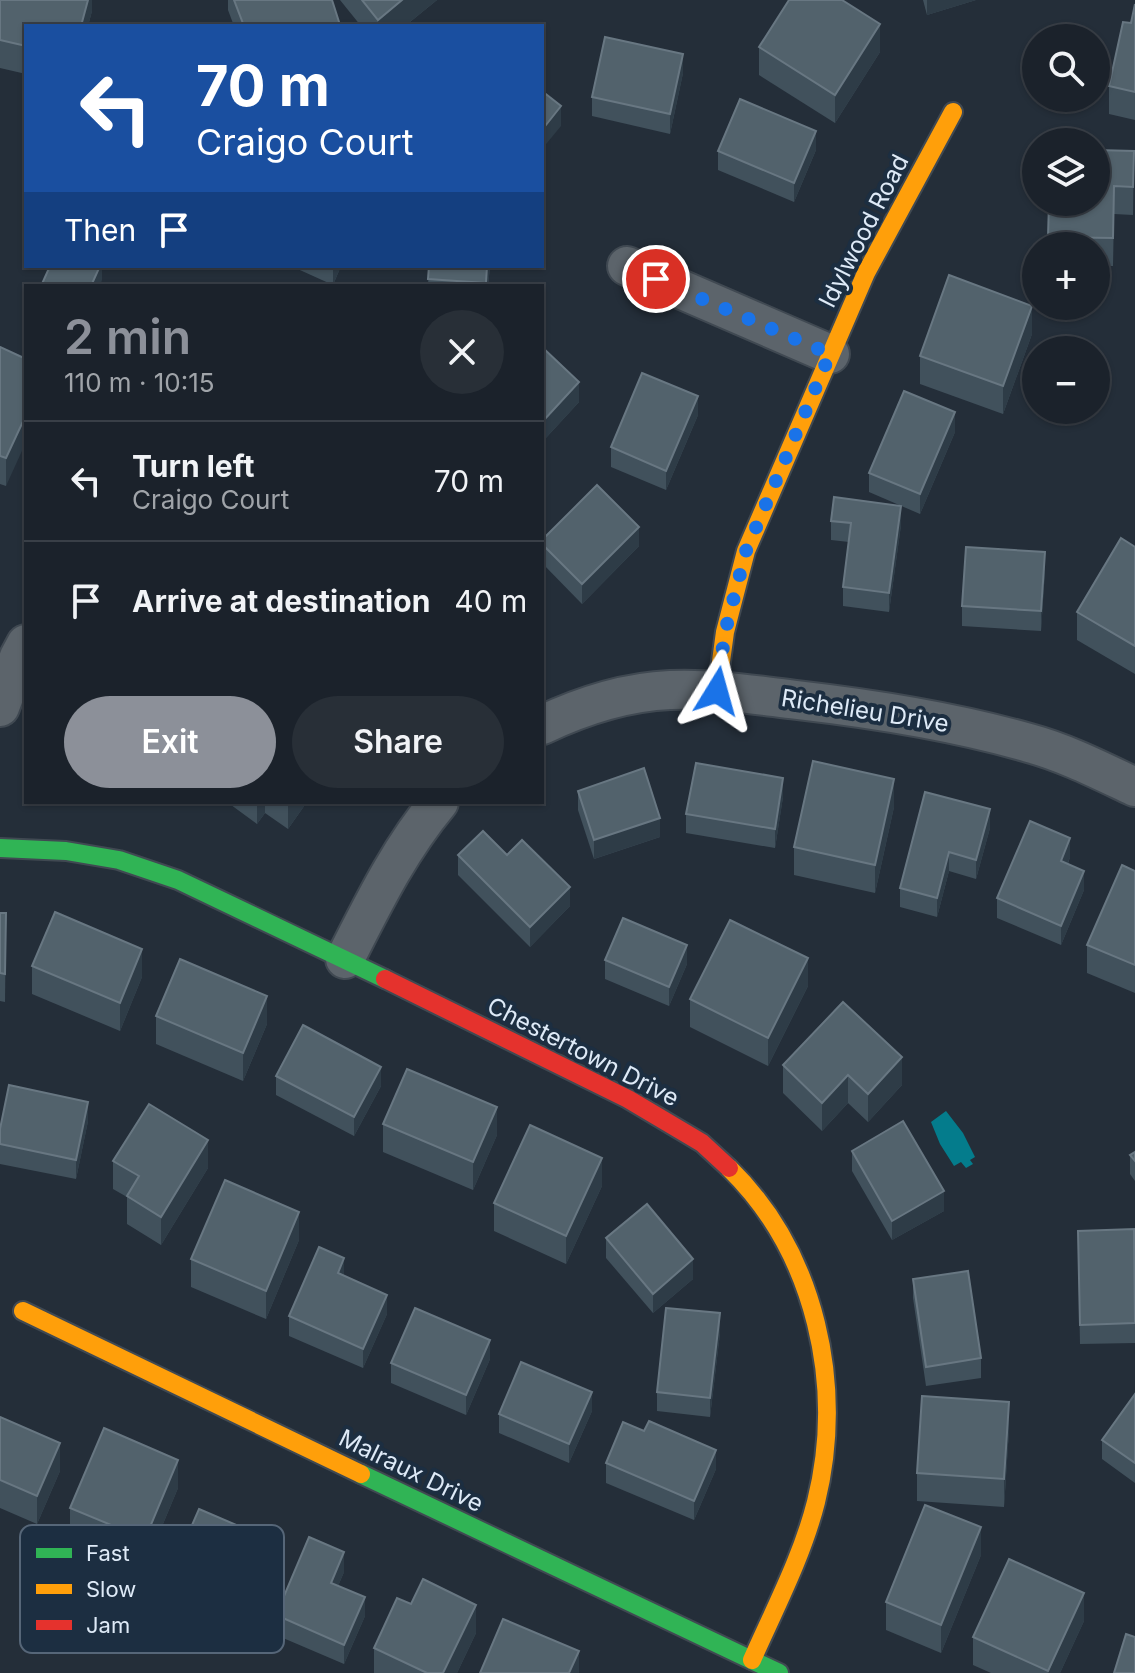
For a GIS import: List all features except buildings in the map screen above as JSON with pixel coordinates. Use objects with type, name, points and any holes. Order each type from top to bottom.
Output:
[{"type":"street","name":"Idylwood Road","points":[[717,691],[725,632],[746,551],[866,273],[953,112]]},
{"type":"street","points":[[627,266],[830,354]]},
{"type":"street","points":[[0,707],[24,649]]},
{"type":"street","name":"Richelieu Drive","points":[[544,724],[576,709],[635,694],[670,690],[717,691],[818,702],[939,721],[1032,743],[1135,787]]},
{"type":"street","points":[[345,959],[402,851],[437,804]]},
{"type":"street","name":"Chestertown Drive","points":[[0,848],[66,851],[119,860],[178,880],[628,1097],[704,1145],[731,1169],[766,1211],[785,1243],[811,1303],[824,1357],[829,1413],[822,1479],[802,1547],[752,1660]]},
{"type":"street","name":"Malraux Drive","points":[[23,1311],[779,1673]]},
{"type":"water","points":[[946,1111],[963,1133],[975,1157],[970,1160],[973,1164],[966,1168],[961,1162],[954,1166],[931,1122]]},
{"type":"traffic: fast","points":[[0,848],[66,851],[119,860],[178,880],[385,979]]},
{"type":"traffic: fast","points":[[361,1474],[779,1673]]},
{"type":"traffic: slow","points":[[717,691],[725,632],[746,551],[866,273],[953,112]]},
{"type":"traffic: slow","points":[[729,1168],[759,1202],[783,1240],[802,1280],[816,1323],[824,1368],[827,1413],[824,1458],[810,1522],[752,1660]]},
{"type":"traffic: slow","points":[[23,1311],[361,1474]]},
{"type":"traffic: jam","points":[[385,979],[628,1099],[702,1143],[729,1168]]},
{"type":"route","points":[[656,279],[830,354],[746,551],[725,632],[717,691]]}]
